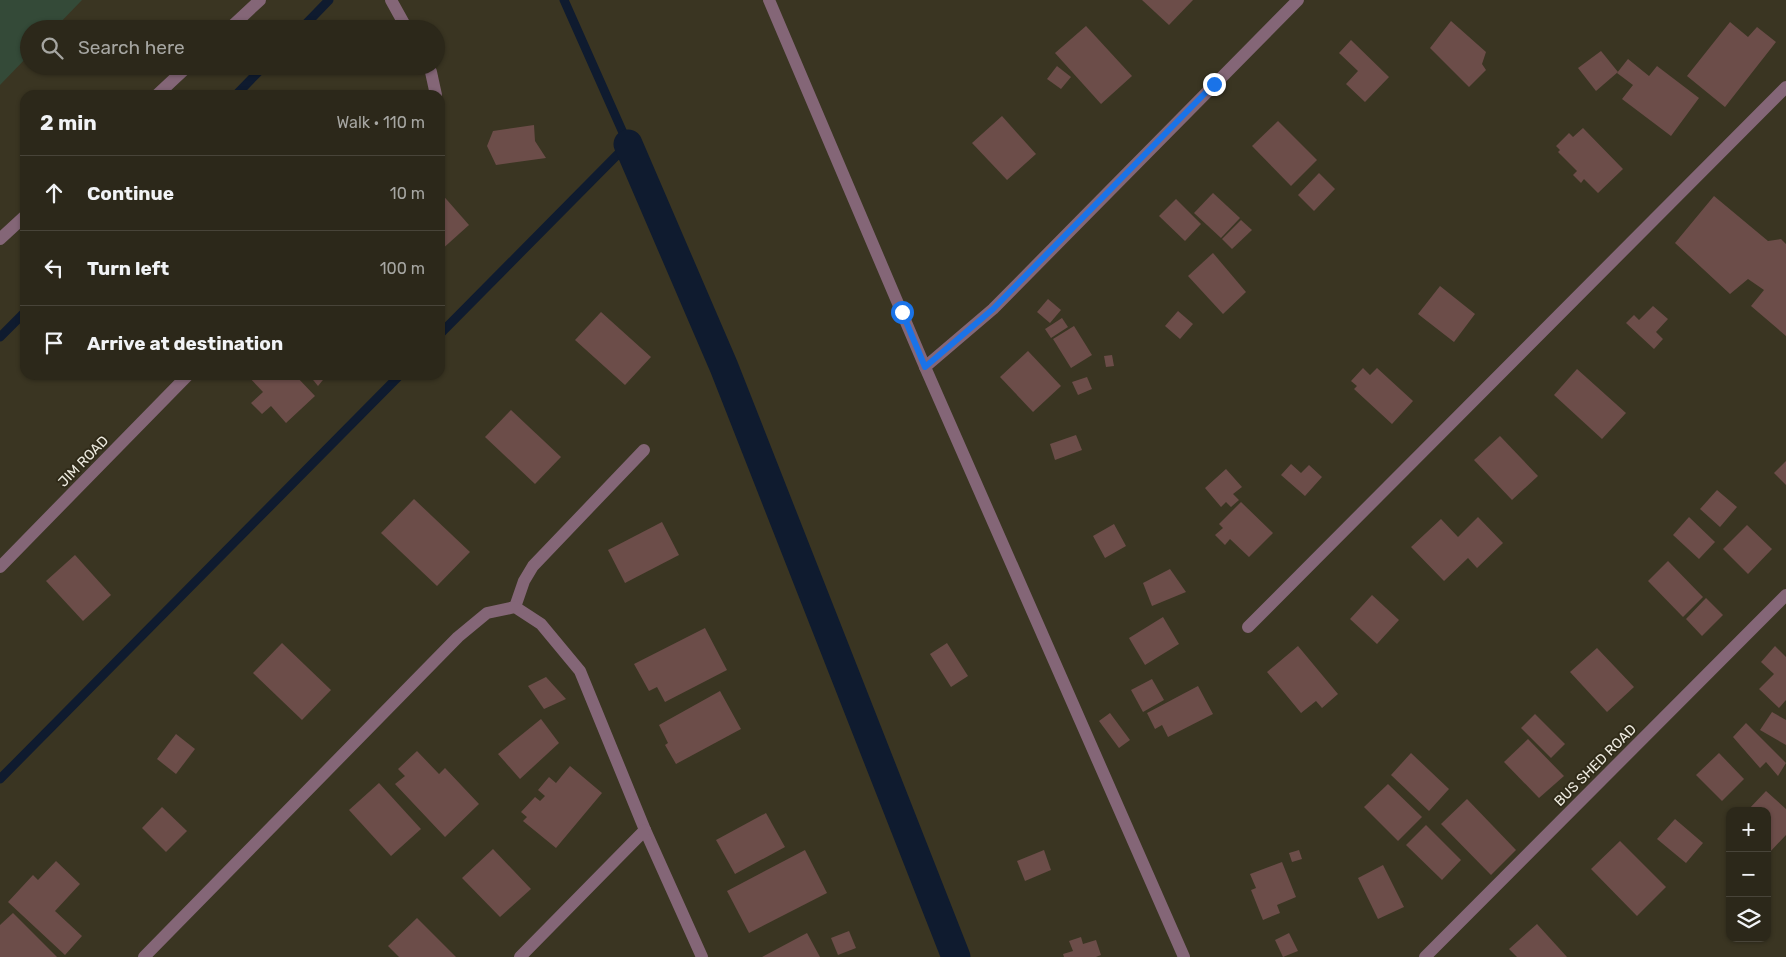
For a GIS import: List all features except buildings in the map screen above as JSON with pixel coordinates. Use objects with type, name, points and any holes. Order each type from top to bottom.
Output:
[{"type":"street","points":[[239,20],[260,0]]},
{"type":"street","points":[[391,0],[402,20]]},
{"type":"street","points":[[769,0],[925,367],[1184,957]]},
{"type":"street","points":[[925,367],[993,309],[1298,0]]},
{"type":"street","points":[[162,90],[178,75]]},
{"type":"street","points":[[432,75],[435,90]]},
{"type":"street","points":[[1248,627],[1786,87]]},
{"type":"street","points":[[0,238],[20,220]]},
{"type":"street","name":"JIM ROAD","points":[[0,567],[183,380]]},
{"type":"street","points":[[515,607],[524,580],[533,566],[644,450]]},
{"type":"street","name":"BUS SHED ROAD","points":[[1425,957],[1786,595]]},
{"type":"street","points":[[144,957],[458,637],[488,613],[515,607],[540,624],[580,671],[645,830],[702,957]]},
{"type":"street","points":[[520,957],[645,830]]},
{"type":"green space","points":[[0,0],[82,0],[63,20],[20,20],[20,64],[0,85]]},
{"type":"waterway","points":[[310,20],[329,0]]},
{"type":"waterway","points":[[445,329],[628,144],[564,0]]},
{"type":"waterway","points":[[241,90],[255,75]]},
{"type":"waterway","points":[[628,144],[724,367],[956,957]]},
{"type":"waterway","points":[[0,337],[20,317]]},
{"type":"waterway","points":[[0,779],[395,380]]},
{"type":"route","points":[[902,312],[925,367],[993,309],[1214,84]]}]
